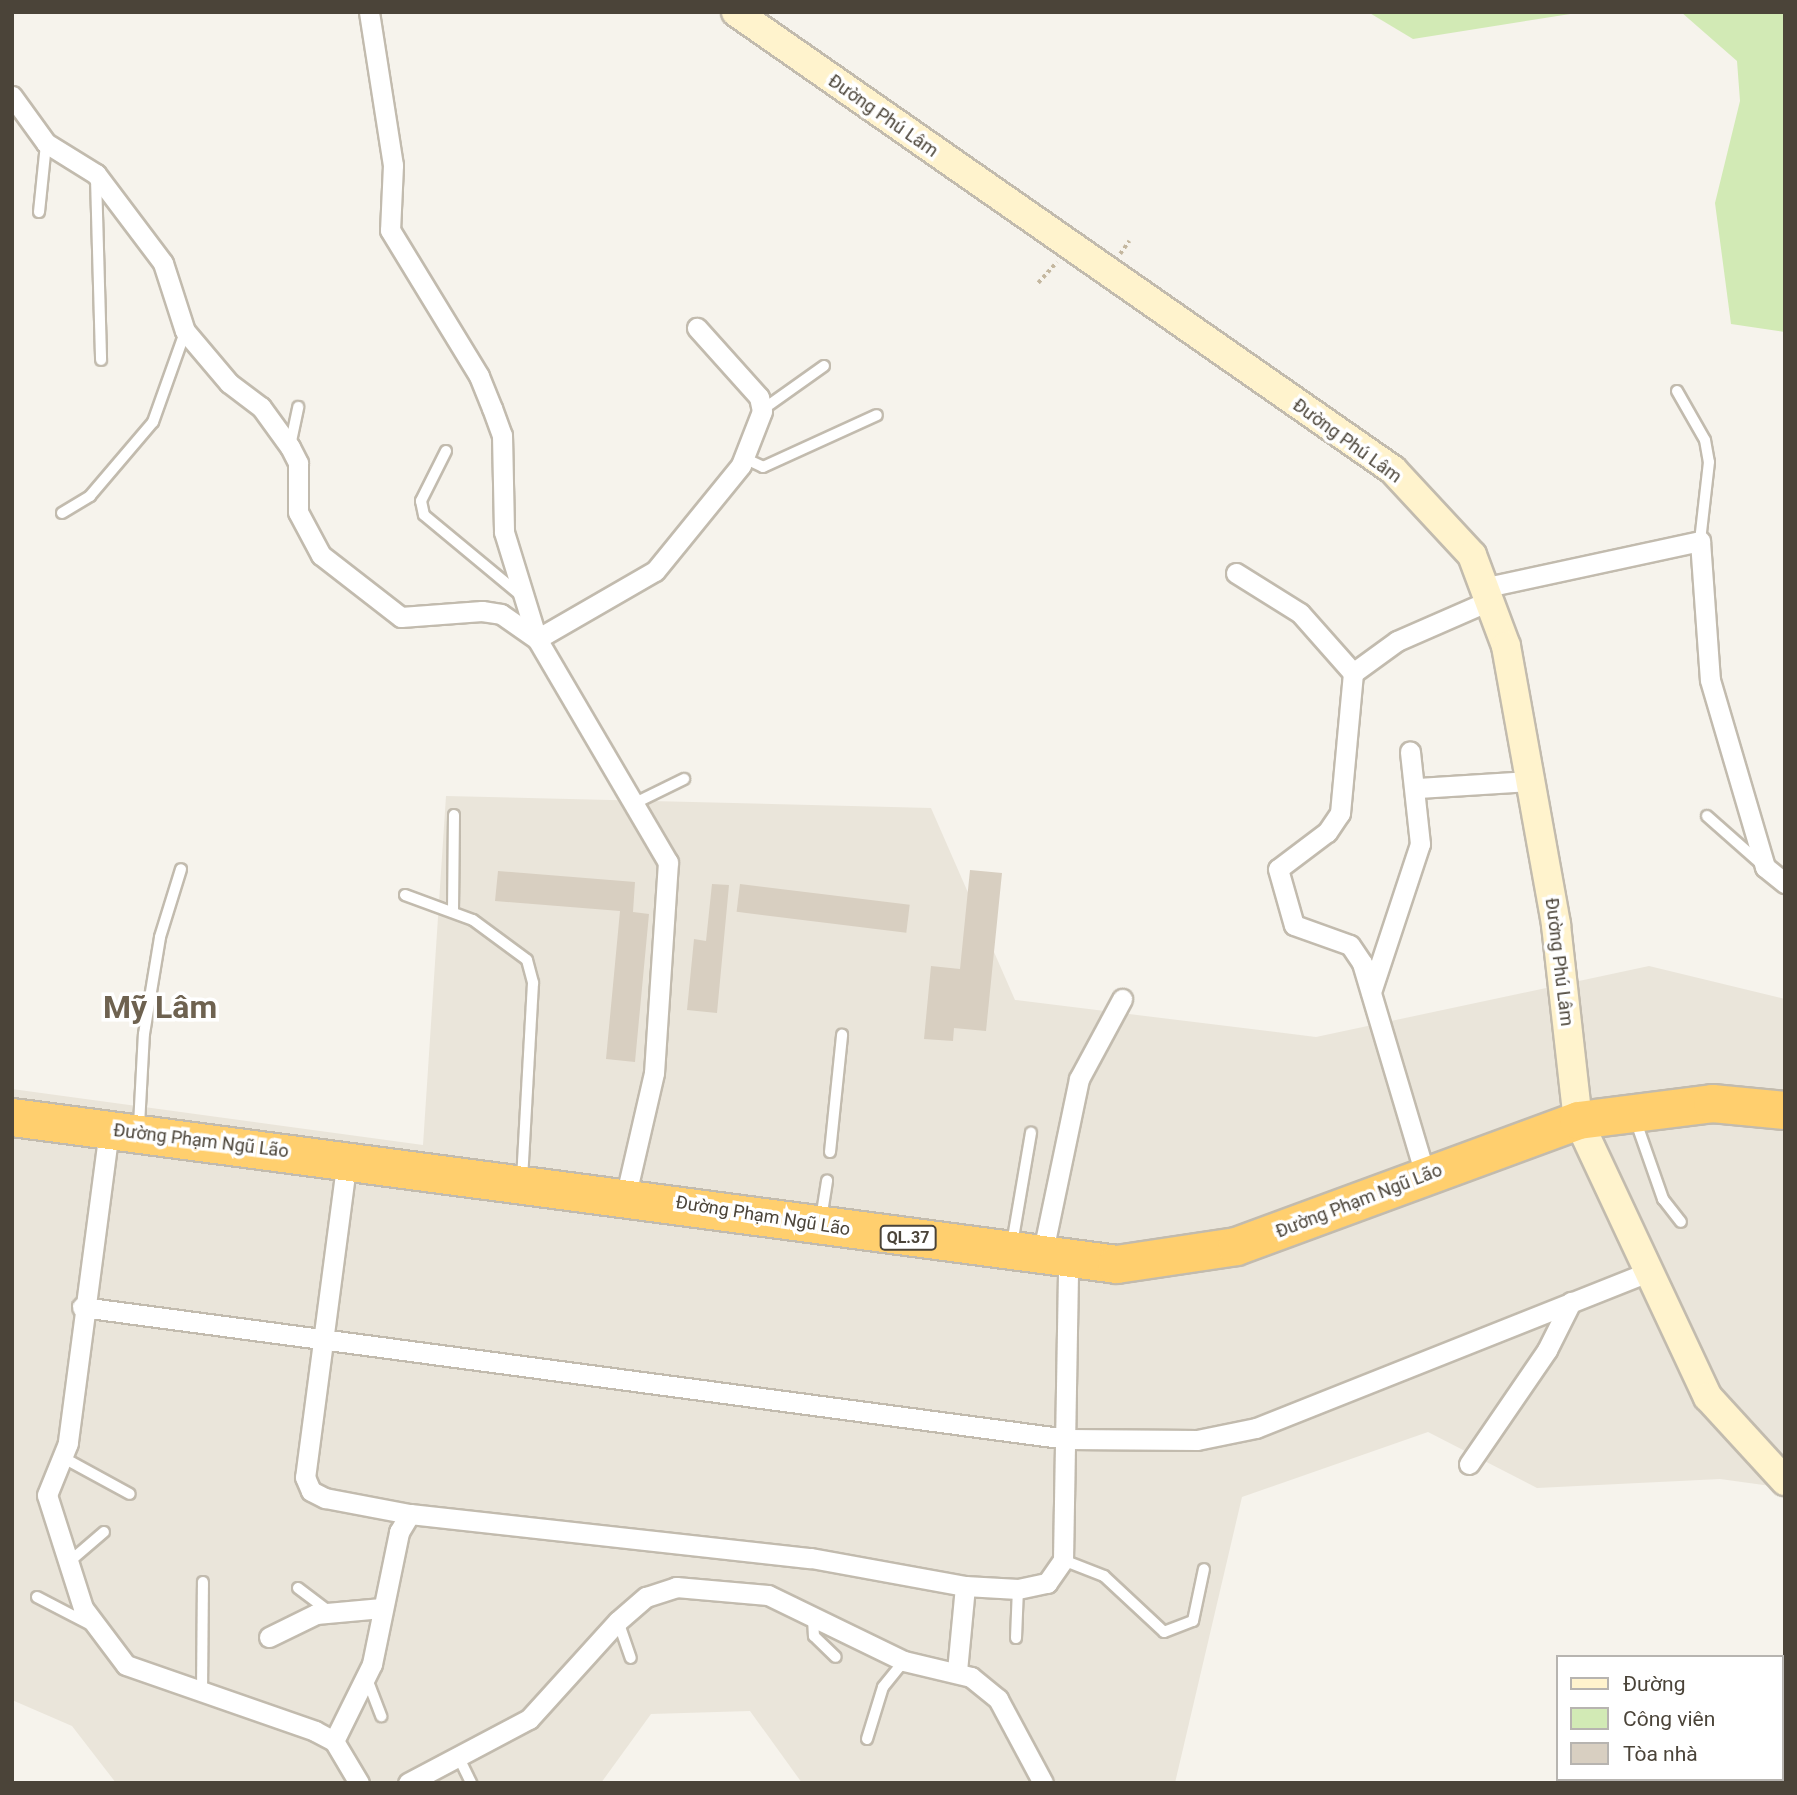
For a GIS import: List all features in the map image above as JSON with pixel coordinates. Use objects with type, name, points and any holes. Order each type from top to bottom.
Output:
[{"type":"highway","name":"Đường Phạm Ngũ Lão","points":[[12,1117],[626,1194],[820,1227],[1116,1264],[1236,1246],[1578,1120],[1631,1108],[1712,1102],[1785,1110]]},
{"type":"main road","name":"Đường Phú Lâm","points":[[736,12],[1070,248],[1393,470],[1441,516],[1472,555],[1489,594],[1530,781],[1556,925],[1578,1120],[1708,1397],[1731,1429],[1785,1481]]},
{"type":"street","points":[[369,12],[393,165],[390,230],[479,376],[502,435],[504,532],[537,639],[629,806],[668,862],[654,1073],[626,1194]]},
{"type":"street","points":[[12,96],[46,143],[96,174],[163,264],[185,331],[229,383],[261,407],[290,447],[298,463],[304,532],[321,555],[385,609],[401,617],[501,614],[537,639]]},
{"type":"street","points":[[537,639],[655,571],[744,457],[762,411],[759,397],[697,328]]},
{"type":"street","points":[[1353,673],[1397,640],[1489,594],[1700,541],[1710,680],[1765,867],[1785,883]]},
{"type":"street","points":[[1236,573],[1300,613],[1353,673],[1340,813],[1327,832],[1278,869],[1294,925],[1350,945],[1371,993],[1425,1175]]},
{"type":"street","points":[[1371,993],[1420,844],[1418,788],[1410,752]]},
{"type":"street","points":[[1418,788],[1530,781]]},
{"type":"street","points":[[346,1159],[325,1343],[305,1477],[312,1491],[410,1514],[811,1558],[965,1586],[1017,1590],[1047,1583],[1063,1560],[1068,1439],[1040,1256],[1079,1079],[1122,999]]},
{"type":"street","points":[[124,1132],[82,1307],[62,1457],[47,1495],[69,1562],[92,1625],[126,1665],[202,1696],[334,1741],[359,1783]]},
{"type":"street","points":[[82,1307],[325,1343],[1068,1439],[1197,1440],[1256,1428],[1648,1272]]},
{"type":"street","points":[[1469,1464],[1546,1350],[1571,1302]]},
{"type":"street","points":[[334,1741],[367,1679],[382,1608],[410,1514]]},
{"type":"street","points":[[957,1671],[965,1586]]},
{"type":"street","points":[[408,1783],[529,1720],[618,1621],[646,1597],[676,1587],[768,1595],[904,1661],[957,1671],[998,1699],[1043,1783]]},
{"type":"street","points":[[269,1637],[329,1612],[382,1608]]},
{"type":"lane","points":[[39,212],[46,143]]},
{"type":"lane","points":[[96,174],[101,360]]},
{"type":"lane","points":[[62,513],[90,496],[153,422],[185,331]]},
{"type":"lane","points":[[762,411],[824,366]]},
{"type":"lane","points":[[1677,391],[1705,440],[1709,462],[1700,541]]},
{"type":"lane","points":[[290,447],[298,407]]},
{"type":"lane","points":[[744,457],[763,467],[877,415]]},
{"type":"lane","points":[[446,451],[421,501],[425,516],[525,599]]},
{"type":"lane","points":[[629,806],[684,779]]},
{"type":"lane","points":[[453,911],[454,815]]},
{"type":"lane","points":[[1707,816],[1765,867]]},
{"type":"lane","points":[[124,1132],[160,937],[181,869]]},
{"type":"lane","points":[[405,895],[453,911],[510,942],[527,960],[533,983],[521,1182]]},
{"type":"lane","points":[[830,1152],[842,1035]]},
{"type":"lane","points":[[1631,1108],[1663,1199],[1681,1222]]},
{"type":"lane","points":[[1031,1133],[1040,1256]]},
{"type":"lane","points":[[820,1227],[827,1180]]},
{"type":"lane","points":[[62,1457],[130,1494]]},
{"type":"lane","points":[[69,1562],[104,1532]]},
{"type":"lane","points":[[1063,1560],[1104,1576],[1164,1632],[1194,1620],[1205,1569]]},
{"type":"lane","points":[[202,1696],[203,1582]]},
{"type":"lane","points":[[298,1588],[329,1612]]},
{"type":"lane","points":[[1016,1638],[1017,1590]]},
{"type":"lane","points":[[37,1597],[92,1625]]},
{"type":"lane","points":[[813,1618],[814,1636],[835,1657]]},
{"type":"lane","points":[[618,1621],[631,1658]]},
{"type":"lane","points":[[867,1739],[883,1687],[904,1661]]},
{"type":"lane","points":[[367,1679],[381,1716]]},
{"type":"lane","points":[[459,1758],[471,1783]]},
{"type":"path","points":[[1038,283],[1070,248]]},
{"type":"shaded area","points":[[446,796],[931,808],[1015,1000],[1316,1037],[1649,966],[1785,999],[1785,1488],[1720,1479],[1537,1488],[1428,1432],[1242,1497],[1175,1783],[802,1783],[750,1711],[651,1714],[601,1783],[116,1783],[72,1726],[12,1700],[12,1089],[423,1145]]},
{"type":"green space","points":[[1368,12],[1583,12],[1413,39]]},
{"type":"green space","points":[[1681,12],[1785,12],[1785,332],[1731,324],[1715,203],[1740,101],[1737,61]]},
{"type":"building","points":[[970,870],[1002,873],[986,1031],[954,1028],[953,1041],[924,1039],[931,966],[960,969]]},
{"type":"building","points":[[498,871],[635,882],[633,912],[649,914],[635,1062],[606,1059],[620,911],[495,901]]},
{"type":"building","points":[[712,884],[729,885],[717,1013],[687,1010],[694,939],[706,941]]},
{"type":"building","points":[[740,884],[910,905],[906,933],[737,912]]},
{"type":"district","name":"Mỹ Lâm","points":[[160,1007]]}]
